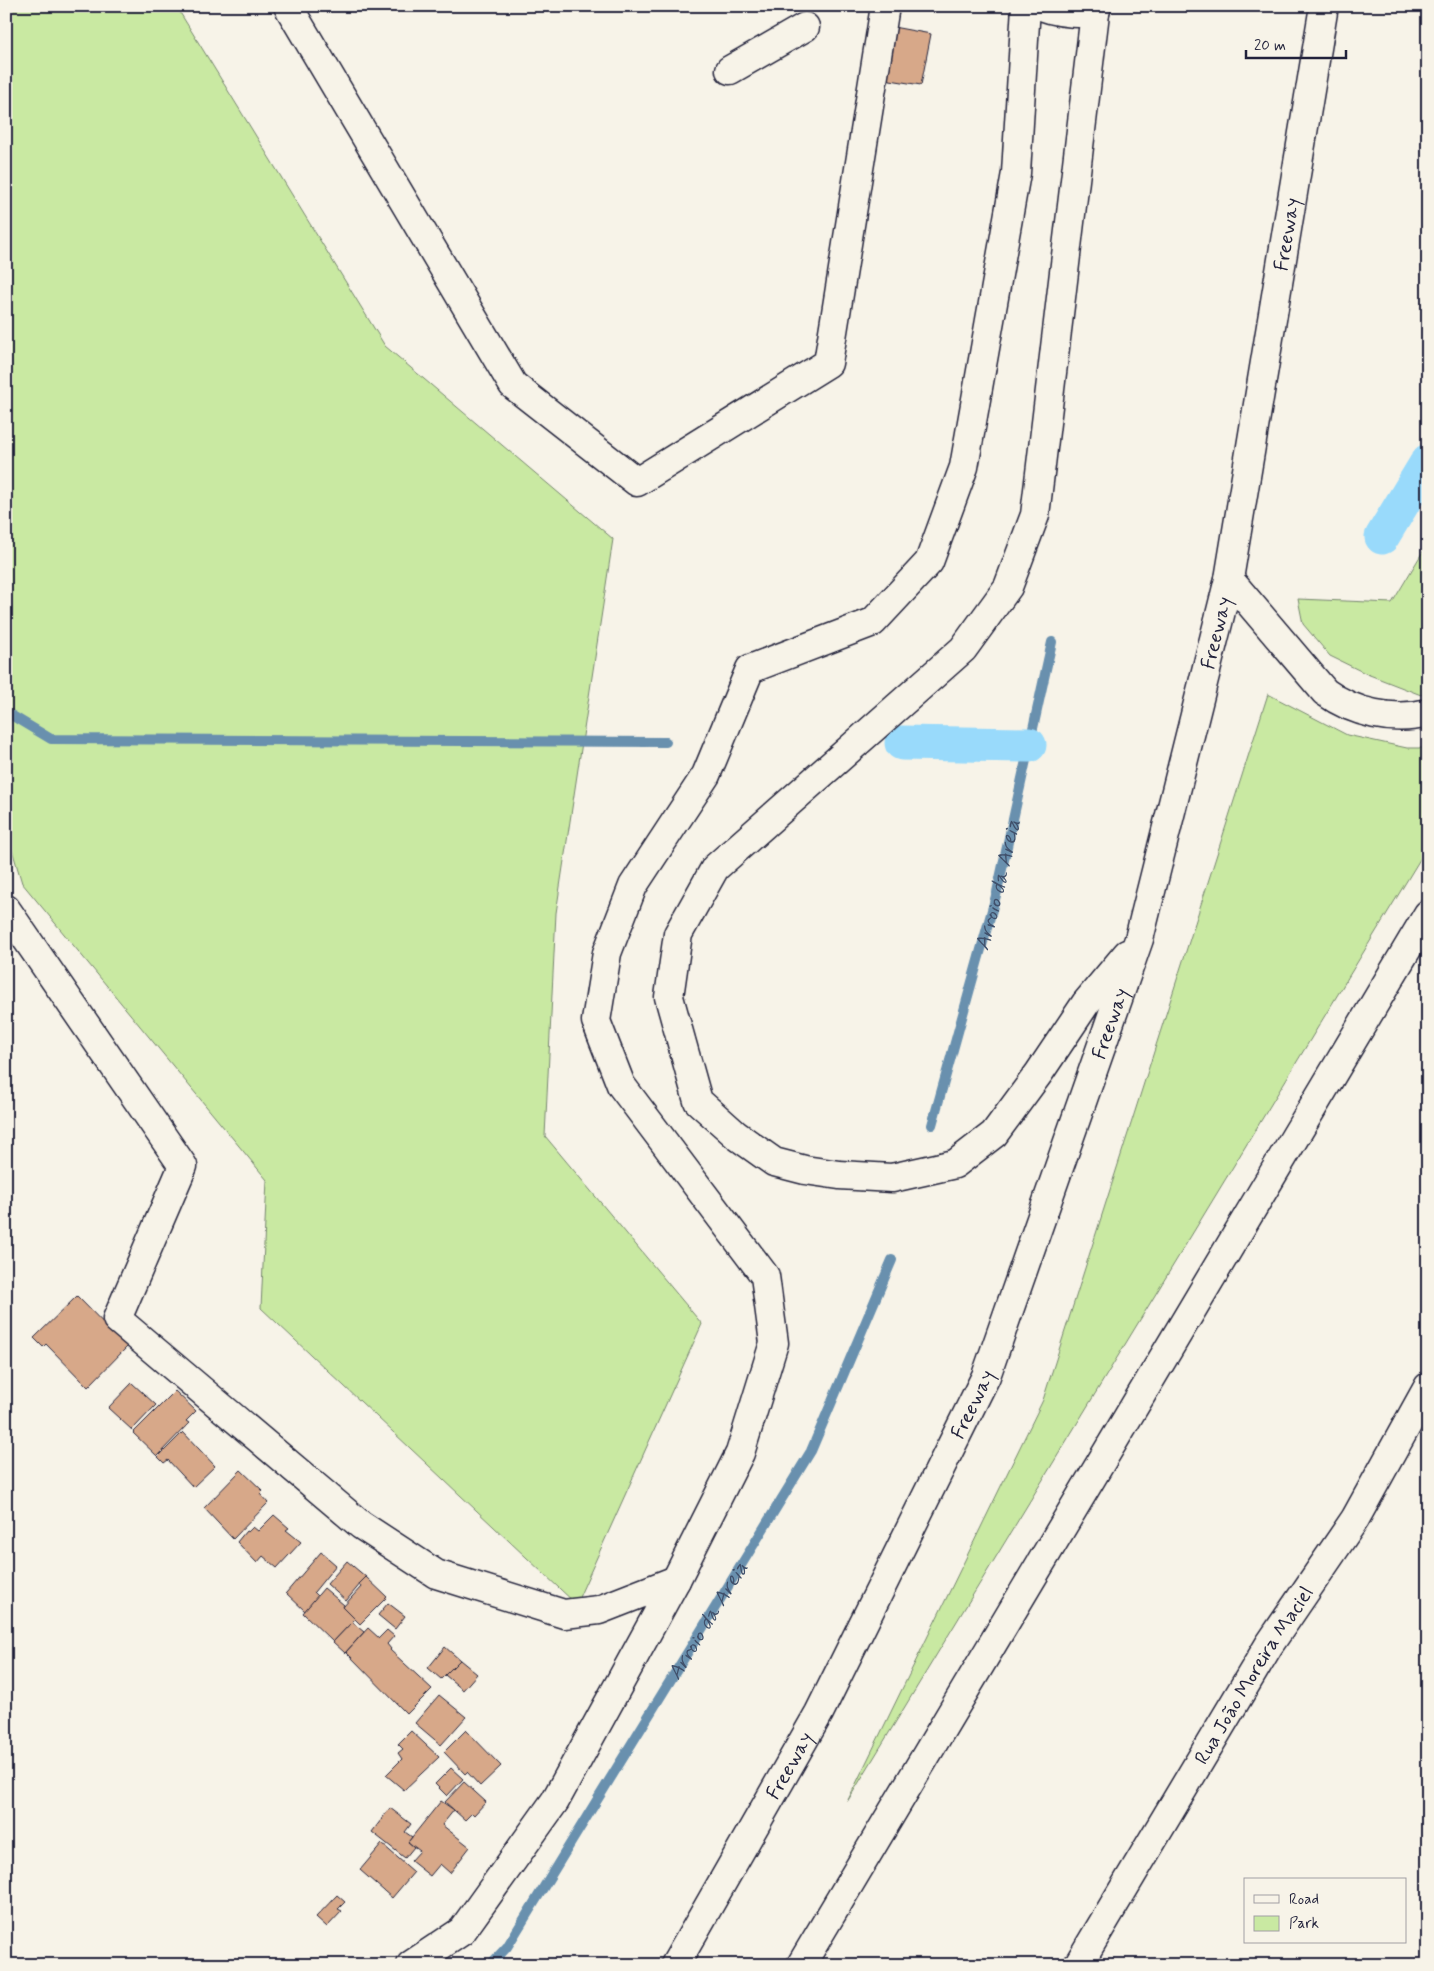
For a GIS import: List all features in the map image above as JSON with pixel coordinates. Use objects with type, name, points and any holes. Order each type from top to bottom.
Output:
[{"type":"main road","points":[[288,6],[513,386],[637,482],[828,363],[885,6]]},
{"type":"main road","points":[[411,1965],[462,1932],[555,1801],[676,1580],[740,1453],[774,1343],[765,1276],[621,1085],[596,1021],[607,953],[633,886],[706,775],[750,669],[873,622],[929,562],[964,467],[1016,173],[1026,6]]},
{"type":"main road","points":[[1041,6],[1059,12],[1077,14],[1096,10],[1035,515],[1008,588],[963,649],[715,868],[678,934],[669,997],[698,1100],[736,1135],[774,1162],[805,1170],[839,1175],[892,1178],[955,1164],[994,1134],[1039,1073],[1086,1003],[1139,939]]},
{"type":"main road","name":"Freeway","points":[[674,1965],[819,1714],[986,1376],[1139,939],[1229,579],[1324,6]]},
{"type":"main road","points":[[730,70],[805,27]]},
{"type":"main road","points":[[1229,579],[1326,692],[1340,703],[1378,715],[1408,716],[1428,714]]},
{"type":"main road","points":[[6,909],[182,1166],[117,1319],[362,1525],[436,1574],[564,1614],[599,1610],[676,1580]]},
{"type":"main road","points":[[801,1965],[1428,914]]},
{"type":"main road","name":"Rua João Moreira Maciel","points":[[1078,1965],[1269,1645],[1356,1519],[1428,1387]]},
{"type":"green space","points":[[6,6],[176,6],[385,346],[613,539],[556,913],[545,1136],[702,1324],[576,1604],[261,1308],[267,1180],[22,883],[6,830]]},
{"type":"green space","points":[[1428,543],[1428,692],[1421,695],[1367,674],[1330,656],[1303,624],[1298,599],[1392,603]]},
{"type":"green space","points":[[1268,694],[1347,735],[1407,748],[1428,748],[1428,846],[847,1802],[1043,1400]]},
{"type":"building","points":[[893,27],[931,34],[921,85],[884,79]]},
{"type":"building","points":[[77,1296],[127,1347],[88,1387],[46,1344],[43,1347],[34,1338]]},
{"type":"building","points":[[132,1383],[156,1405],[132,1430],[108,1408]]},
{"type":"building","points":[[175,1391],[196,1411],[186,1421],[189,1423],[157,1456],[133,1433]]},
{"type":"building","points":[[183,1432],[215,1466],[193,1487],[168,1460],[164,1463],[158,1457]]},
{"type":"building","points":[[241,1470],[263,1491],[260,1494],[268,1503],[233,1539],[204,1508]]},
{"type":"building","points":[[274,1515],[289,1528],[286,1530],[301,1542],[277,1568],[263,1556],[257,1563],[237,1542],[246,1531],[248,1532],[253,1527],[258,1531]]},
{"type":"building","points":[[321,1552],[336,1565],[314,1592],[318,1596],[305,1611],[286,1593]]},
{"type":"building","points":[[347,1561],[366,1577],[346,1601],[327,1584]]},
{"type":"building","points":[[366,1577],[387,1597],[360,1624],[343,1607],[361,1587],[359,1584]]},
{"type":"building","points":[[324,1588],[344,1605],[343,1607],[355,1619],[333,1642],[303,1613]]},
{"type":"building","points":[[388,1603],[405,1616],[395,1629],[378,1615]]},
{"type":"building","points":[[352,1622],[364,1632],[345,1653],[333,1642]]},
{"type":"building","points":[[368,1628],[379,1638],[387,1630],[394,1636],[387,1644],[390,1650],[432,1689],[407,1714],[346,1652]]},
{"type":"building","points":[[445,1647],[460,1660],[441,1679],[428,1668]]},
{"type":"building","points":[[460,1660],[477,1674],[463,1690],[445,1675]]},
{"type":"building","points":[[439,1695],[466,1717],[441,1745],[415,1723]]},
{"type":"building","points":[[466,1730],[501,1766],[480,1786],[467,1772],[465,1774],[444,1752]]},
{"type":"building","points":[[411,1731],[439,1757],[404,1790],[386,1775],[402,1759],[398,1753],[403,1749],[398,1744]]},
{"type":"building","points":[[451,1768],[463,1779],[447,1796],[435,1784]]},
{"type":"building","points":[[464,1782],[486,1802],[474,1815],[472,1813],[465,1820],[445,1802]]},
{"type":"building","points":[[441,1801],[454,1810],[442,1825],[470,1847],[450,1873],[440,1864],[430,1876],[411,1861],[420,1851],[408,1842]]},
{"type":"building","points":[[390,1808],[411,1824],[405,1832],[412,1837],[408,1842],[414,1847],[405,1858],[372,1832]]},
{"type":"building","points":[[382,1844],[414,1872],[392,1898],[360,1870]]},
{"type":"building","points":[[337,1895],[345,1902],[338,1909],[342,1911],[327,1927],[316,1917]]},
{"type":"waterway","name":"Arroio da Areia","points":[[1382,537],[1428,461]]},
{"type":"waterway","name":"Arroio da Areia","points":[[932,1125],[997,892],[1052,642]]},
{"type":"waterway","points":[[6,712],[51,739],[666,742]]},
{"type":"waterway","points":[[902,743],[1029,745]]},
{"type":"waterway","name":"Arroio da Areia","points":[[490,1965],[507,1947],[811,1451],[892,1260]]}]
